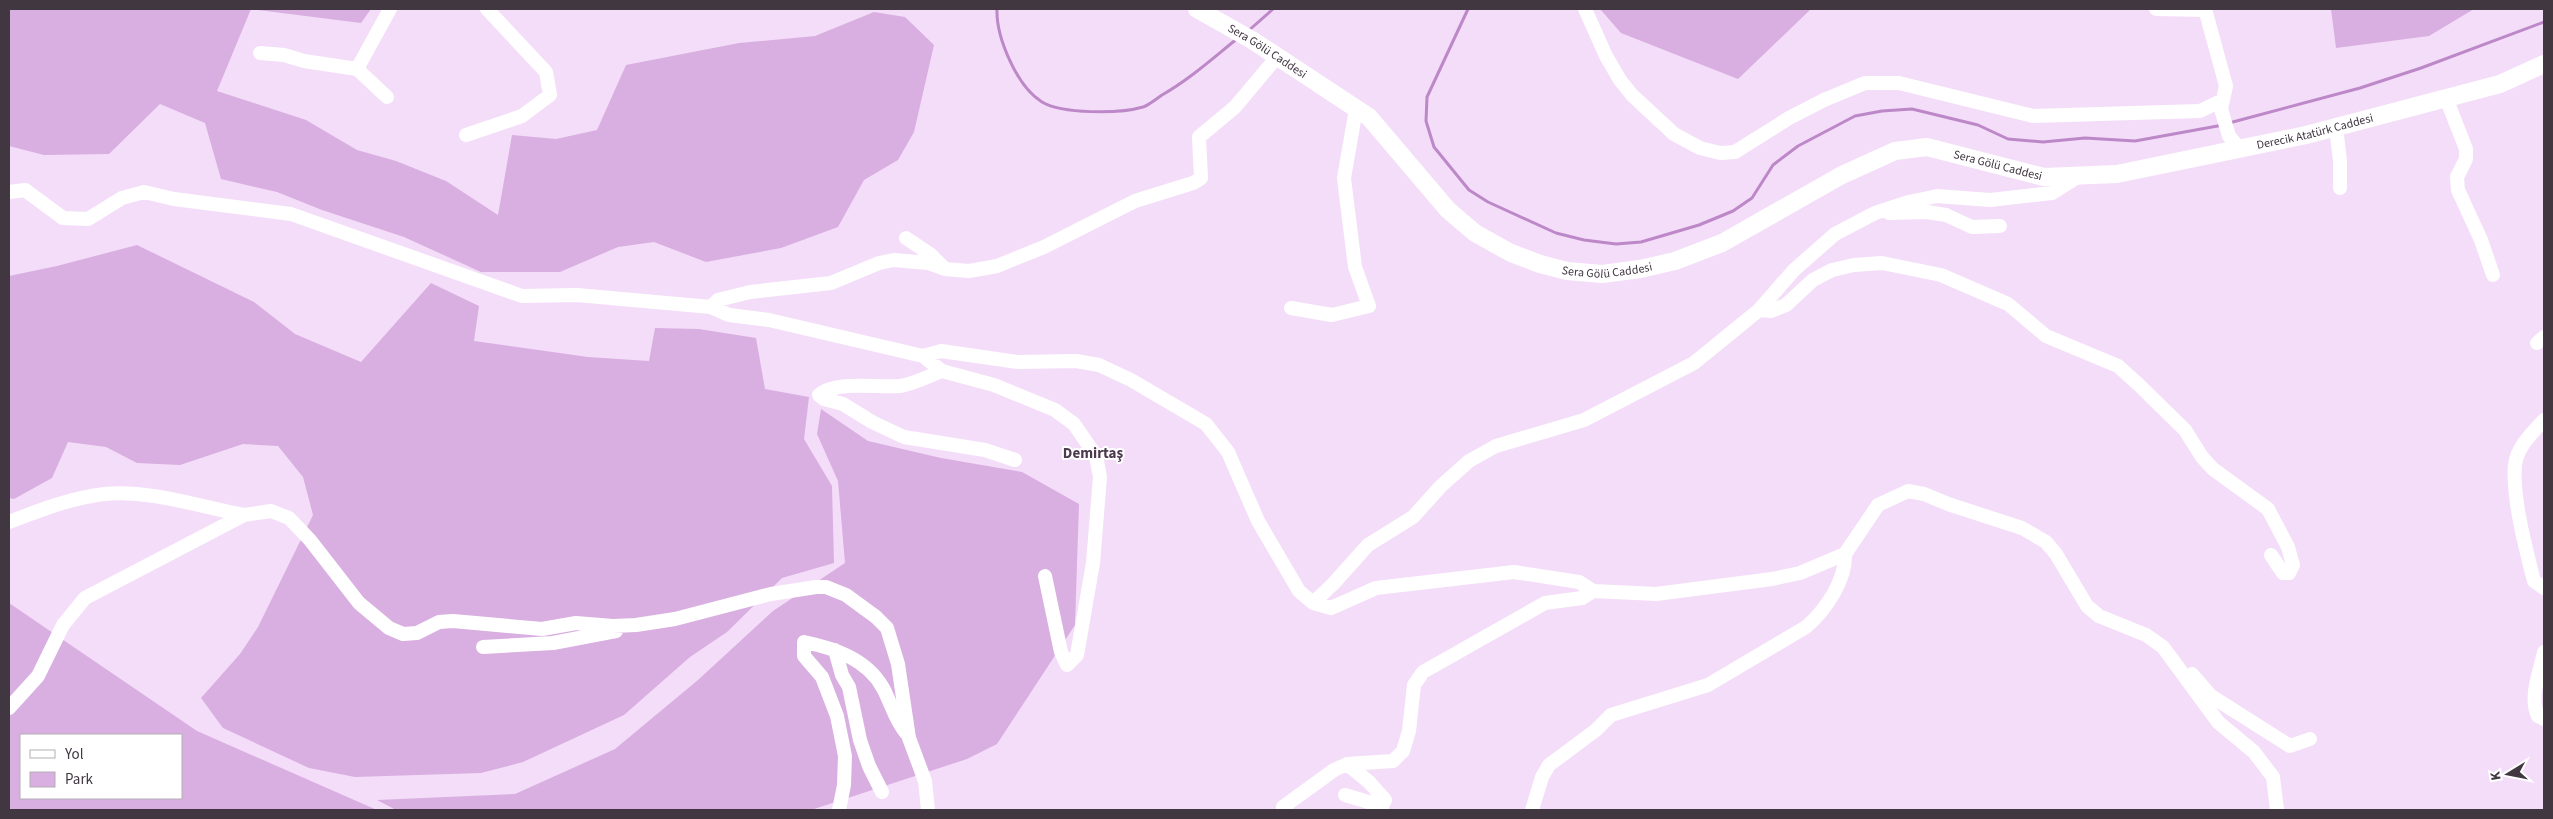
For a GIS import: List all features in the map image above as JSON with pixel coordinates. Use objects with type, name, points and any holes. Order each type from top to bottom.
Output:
[{"type":"main road","name":"Sera Gölü Caddesi","points":[[1204,14],[1252,40],[1369,117],[1448,210],[1475,233],[1511,253],[1567,271],[1602,274],[1640,269],[1675,261],[1722,243],[1842,175],[1895,151],[1927,148],[2044,177],[2079,176]]},
{"type":"main road","name":"Derecik Atatürk Caddesi","points":[[2079,176],[2117,174],[2234,142],[2336,128],[2500,84],[2544,64]]},
{"type":"street","points":[[357,69],[390,9]]},
{"type":"street","points":[[466,135],[522,116],[550,95],[546,72],[487,9]]},
{"type":"street","points":[[1586,9],[1606,56],[1620,80],[1632,95],[1674,134],[1700,148],[1720,153],[1735,152],[1789,118],[1824,100],[1865,83],[1899,83],[2032,116],[2200,110],[2222,104]]},
{"type":"street","points":[[2156,9],[2205,9],[2224,74],[2226,86],[2222,104],[2234,142]]},
{"type":"street","points":[[260,54],[284,55],[304,61],[357,69],[387,97]]},
{"type":"street","points":[[711,307],[718,300],[750,292],[831,283],[879,263],[894,260],[928,263],[945,270],[969,271],[997,266],[1044,247],[1135,201],[1193,183],[1201,178],[1200,137],[1235,107],[1277,57]]},
{"type":"street","points":[[2446,98],[2466,149],[2466,159],[2457,177],[2458,190],[2481,240],[2493,275]]},
{"type":"street","points":[[1291,308],[1332,315],[1369,306],[1355,266],[1344,178],[1356,109]]},
{"type":"street","points":[[2336,128],[2340,162],[2340,188]]},
{"type":"street","points":[[1313,603],[1368,546],[1413,517],[1441,486],[1469,460],[1496,446],[1584,420],[1694,363],[1759,310],[1794,270],[1835,234],[1875,213],[1909,202],[1937,196],[1990,200],[2052,193],[2079,176]]},
{"type":"street","points":[[9,192],[25,190],[63,218],[88,218],[122,198],[144,192],[174,199],[291,214],[522,296],[577,295],[711,307],[729,315],[770,320],[923,356],[942,371],[994,384],[1055,410],[1074,424],[1096,456],[1100,477],[1092,563],[1077,655],[1066,665],[1061,652],[1060,639],[1045,576]]},
{"type":"street","points":[[1875,213],[1927,212],[1946,215],[1972,227],[2000,226]]},
{"type":"street","points":[[906,238],[930,254],[945,270]]},
{"type":"street","points":[[1759,310],[1770,312],[1786,305],[1813,280],[1832,270],[1854,265],[1882,263],[1941,275],[2008,304],[2046,336],[2118,366],[2138,384],[2185,430],[2202,457],[2213,469],[2268,509],[2288,547],[2293,565],[2289,574],[2283,573],[2271,555]]},
{"type":"street","points":[[923,356],[941,351],[1018,362],[1076,361],[1099,366],[1131,380],[1206,424],[1228,452],[1258,521],[1299,591],[1313,603],[1331,608],[1376,588],[1514,572],[1579,582],[1593,591],[1656,594],[1772,579],[1800,573],[1845,554],[1878,505],[1908,491],[1924,494],[1948,504],[2022,528],[2046,542],[2056,554],[2087,606],[2099,616],[2112,624],[2146,636],[2158,637],[2211,696],[2290,746],[2310,739]]},
{"type":"street","points":[[942,371],[902,386],[844,386],[825,390],[819,395],[824,399],[843,404],[872,422],[904,437],[985,450],[1015,460]]},
{"type":"street","points":[[2544,420],[2521,448],[2515,465],[2517,498],[2528,556],[2534,581],[2544,588]]},
{"type":"street","points":[[9,522],[53,505],[105,494],[138,494],[244,515]]},
{"type":"street","points":[[9,708],[38,676],[63,625],[85,598],[244,515],[271,511],[289,518],[310,540],[358,603],[390,628],[403,634],[417,632],[439,622],[453,620],[542,629],[576,623],[613,626],[636,625]]},
{"type":"street","points":[[1532,810],[1542,777],[1549,765],[1596,730],[1610,715],[1708,685],[1806,627],[1820,615],[1845,569],[1845,554]]},
{"type":"street","points":[[483,647],[567,641],[636,625],[675,619],[771,594],[816,586],[826,587],[846,595],[876,617],[886,628],[898,664],[909,738],[925,781],[928,810]]},
{"type":"street","points":[[1283,807],[1334,770],[1347,764],[1392,761],[1403,752],[1409,731],[1414,686],[1423,672],[1440,660],[1505,628],[1545,603],[1582,598],[1593,591]]},
{"type":"street","points":[[2146,636],[2162,647],[2218,722],[2254,752],[2267,768],[2275,786],[2277,810]]},
{"type":"street","points":[[839,810],[844,785],[844,743],[837,716],[822,677],[804,656],[804,642],[834,650],[855,659],[876,677],[900,727],[909,738]]},
{"type":"street","points":[[834,650],[842,675],[849,688],[860,740],[868,766],[882,792]]},
{"type":"street","points":[[2544,652],[2534,697],[2534,710],[2538,716],[2544,719]]},
{"type":"street","points":[[1345,795],[1382,806],[1385,800],[1369,782],[1347,764]]},
{"type":"green space","points":[[9,9],[251,9],[217,91],[306,120],[357,150],[396,161],[446,181],[498,215],[512,135],[556,139],[597,130],[626,65],[739,43],[815,36],[874,12],[905,17],[934,45],[914,132],[898,160],[864,180],[838,227],[781,248],[706,262],[654,242],[618,247],[560,272],[481,272],[404,237],[322,210],[277,192],[221,179],[205,123],[160,104],[109,154],[44,155],[9,146]]},
{"type":"green space","points":[[251,9],[371,9],[361,23]]},
{"type":"green space","points":[[1600,9],[1811,9],[1738,79],[1621,33]]},
{"type":"green space","points":[[2331,9],[2474,9],[2429,36],[2336,48]]},
{"type":"green space","points":[[137,245],[254,302],[295,334],[361,362],[431,283],[479,306],[474,341],[588,357],[649,361],[655,328],[699,329],[756,338],[765,389],[809,397],[804,439],[832,486],[834,563],[782,578],[727,632],[690,657],[624,715],[523,762],[481,773],[355,777],[309,768],[223,728],[201,698],[240,654],[258,627],[313,515],[303,477],[278,446],[243,444],[180,465],[137,463],[106,447],[68,442],[52,478],[14,499],[9,498],[9,276],[57,266]]},
{"type":"green space","points":[[821,409],[868,441],[941,458],[1022,472],[1079,504],[1075,625],[997,744],[967,759],[811,810],[396,810],[377,800],[515,794],[615,749],[698,680],[773,611],[845,563],[838,481],[817,434]]},
{"type":"green space","points":[[9,603],[197,731],[377,810],[9,810]]},
{"type":"waterway","points":[[997,9],[1004,47],[1024,85],[1042,102],[1051,106],[1076,111],[1120,111],[1145,106],[1192,75],[1238,38]]},
{"type":"waterway","points":[[1247,32],[1273,9]]},
{"type":"waterway","points":[[1468,9],[1427,97],[1426,121],[1434,147],[1469,190],[1488,202],[1556,233],[1584,240],[1616,244],[1641,242],[1699,225],[1733,211],[1752,198],[1773,165],[1798,146],[1855,116],[1882,111],[1912,109],[1978,125],[2008,139],[2043,142],[2085,138],[2135,141],[2223,125]]},
{"type":"waterway","points":[[2229,123],[2360,88],[2421,68],[2544,22]]},
{"type":"district","name":"Demirtaş","points":[[1093,453]]}]
